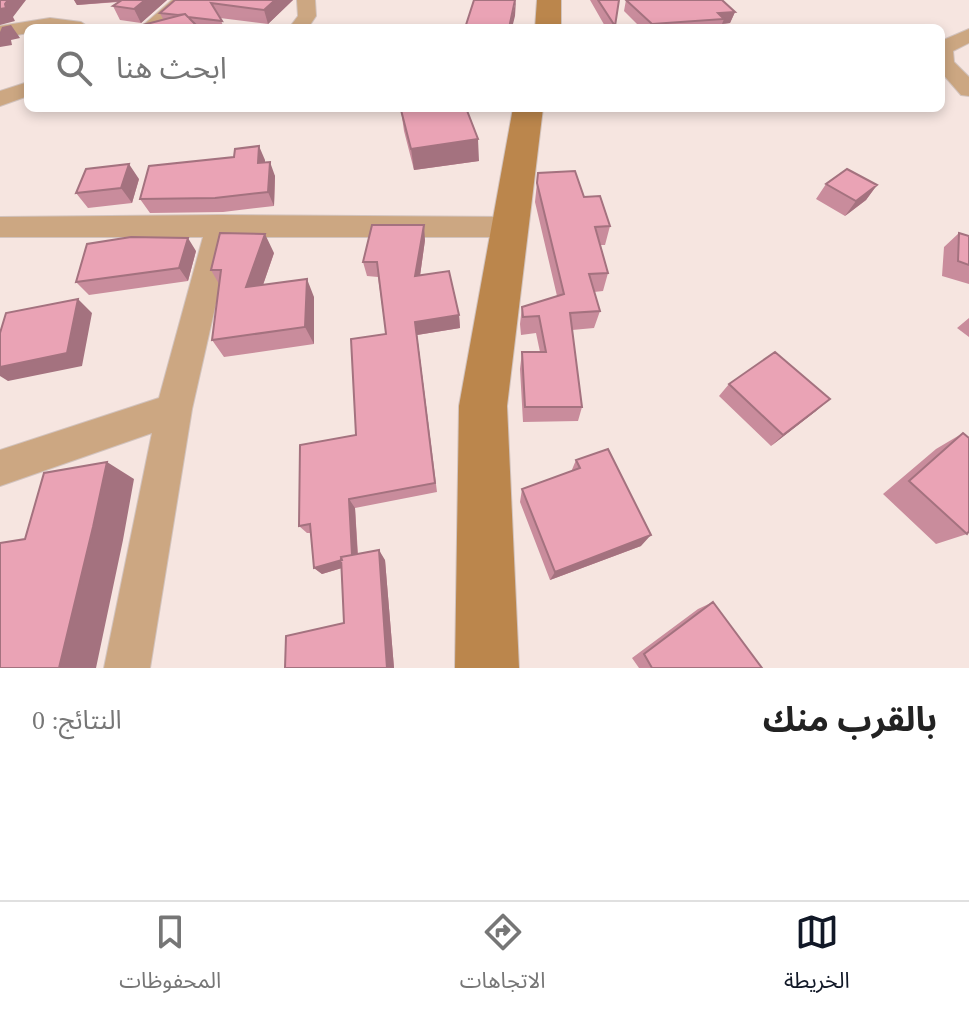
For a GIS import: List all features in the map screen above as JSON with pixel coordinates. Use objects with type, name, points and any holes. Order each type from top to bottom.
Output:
[{"type":"main road","points":[[548,24],[549,0]]},
{"type":"main road","points":[[487,668],[483,406],[527,112]]},
{"type":"street","points":[[154,24],[183,0]]},
{"type":"street","points":[[301,24],[307,16],[306,0]]},
{"type":"street","points":[[50,24],[71,4]]},
{"type":"street","points":[[0,32],[24,28]]},
{"type":"street","points":[[945,46],[969,35]]},
{"type":"street","points":[[945,64],[969,90]]},
{"type":"street","points":[[0,99],[24,90]]},
{"type":"street","points":[[127,668],[174,409],[220,225]]},
{"type":"street","points":[[0,227],[511,227]]},
{"type":"street","points":[[0,468],[174,409]]},
{"type":"building","points":[[0,0],[8,0],[6,8],[0,9]]},
{"type":"building","points":[[122,0],[145,0],[134,9],[113,6]]},
{"type":"building","points":[[175,0],[275,0],[264,10],[211,3],[222,21],[160,13]]},
{"type":"building","points":[[474,0],[515,0],[510,24],[466,24]]},
{"type":"building","points":[[598,0],[619,0],[614,24]]},
{"type":"building","points":[[626,0],[722,0],[735,12],[718,13],[724,19],[652,24]]},
{"type":"building","points":[[185,14],[195,24],[146,24]]},
{"type":"building","points":[[402,112],[468,112],[478,139],[411,149]]},
{"type":"building","points":[[259,146],[258,163],[270,162],[268,192],[215,198],[140,199],[149,166],[234,157],[235,149]]},
{"type":"building","points":[[129,164],[121,188],[76,193],[86,169]]},
{"type":"building","points":[[847,169],[877,185],[856,201],[826,184]]},
{"type":"building","points":[[575,171],[584,197],[600,196],[610,226],[595,227],[608,273],[589,274],[600,311],[570,313],[582,407],[525,407],[522,352],[546,352],[539,316],[523,317],[522,307],[564,294],[537,183],[538,173]]},
{"type":"building","points":[[372,225],[424,225],[415,276],[449,271],[459,315],[415,322],[435,483],[349,499],[352,555],[314,568],[310,524],[299,526],[300,445],[356,435],[351,339],[386,334],[377,262],[363,262]]},
{"type":"building","points":[[220,233],[265,234],[246,287],[307,279],[305,327],[212,340],[221,270],[211,270]]},
{"type":"building","points":[[959,233],[969,236],[969,265],[958,261]]},
{"type":"building","points":[[131,237],[188,238],[179,268],[76,282],[87,244]]},
{"type":"building","points":[[78,299],[67,353],[0,367],[0,333],[6,313]]},
{"type":"building","points":[[775,352],[830,399],[783,435],[729,384]]},
{"type":"building","points":[[963,433],[969,438],[967,534],[909,481]]},
{"type":"building","points":[[608,449],[651,535],[555,572],[522,489],[580,468],[576,460]]},
{"type":"building","points":[[107,462],[59,668],[0,668],[0,543],[25,539],[44,473]]},
{"type":"building","points":[[379,550],[387,668],[285,668],[286,636],[344,623],[341,557]]},
{"type":"building","points":[[713,602],[762,668],[652,668],[644,654]]}]
